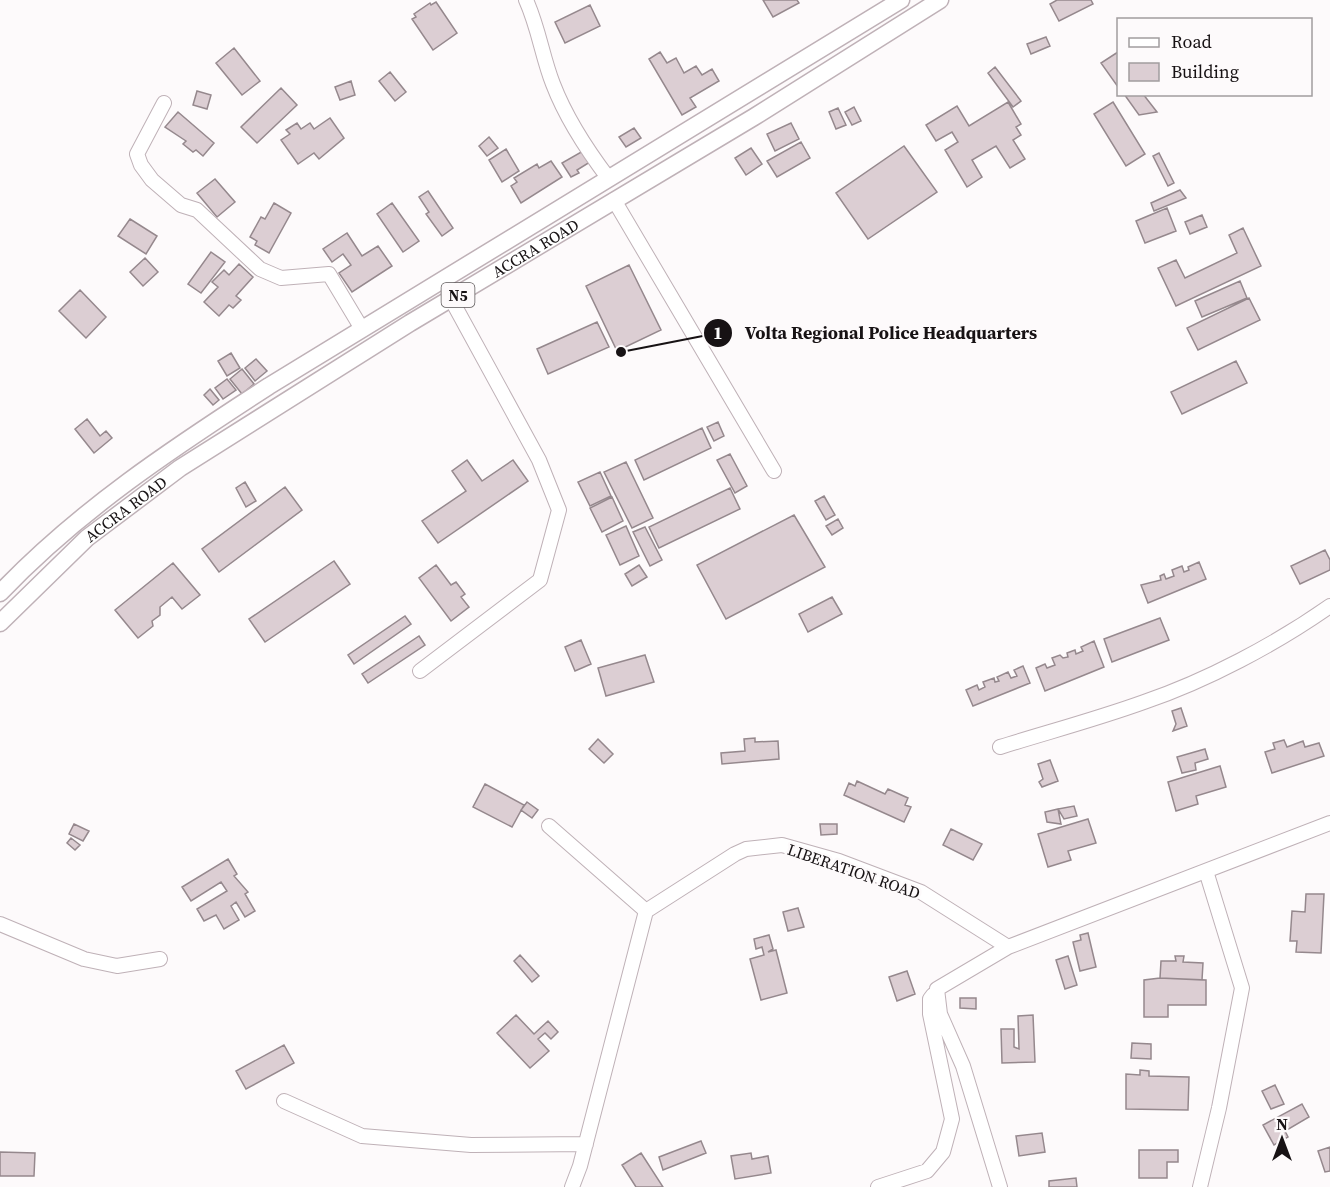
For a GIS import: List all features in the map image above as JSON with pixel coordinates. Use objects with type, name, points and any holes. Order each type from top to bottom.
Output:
[{"type":"main road","name":"ACCRA ROAD","points":[[0,593],[74,522],[168,451],[901,0]]},
{"type":"main road","name":"ACCRA ROAD","points":[[0,623],[87,538],[180,468],[451,299],[754,117],[940,0]]},
{"type":"street","points":[[526,0],[538,28],[552,84],[584,146],[609,179]]},
{"type":"street","points":[[164,102],[137,154],[141,165],[152,180],[181,205],[196,210],[260,269],[281,278],[329,274],[362,330]]},
{"type":"street","points":[[614,200],[774,471]]},
{"type":"street","points":[[420,671],[540,580],[559,510],[539,459],[451,299]]},
{"type":"street","points":[[1000,747],[1146,702],[1231,664],[1294,631],[1330,606]]},
{"type":"street","points":[[878,1187],[927,1171],[943,1152],[951,1119],[930,1014],[930,999],[937,989],[1008,946],[1330,823]]},
{"type":"street","points":[[549,826],[646,910],[586,1144],[572,1187]]},
{"type":"street","name":"LIBERATION ROAD","points":[[646,910],[735,854],[746,849],[782,845],[839,861],[921,892],[1008,946]]},
{"type":"street","points":[[1200,1187],[1219,1108],[1242,988],[1206,871]]},
{"type":"street","points":[[0,924],[84,959],[117,966],[160,958]]},
{"type":"street","points":[[937,989],[940,1014],[963,1066],[1000,1187]]},
{"type":"street","points":[[284,1101],[362,1136],[471,1144],[586,1144]]},
{"type":"building","points":[[763,0],[797,0],[799,3],[773,17]]},
{"type":"building","points":[[1057,0],[1091,0],[1093,4],[1059,21],[1050,4]]},
{"type":"building","points":[[436,2],[457,33],[433,50],[412,19],[416,17],[414,14],[430,3],[431,5]]},
{"type":"building","points":[[590,5],[600,26],[565,43],[555,22]]},
{"type":"building","points":[[1046,37],[1050,46],[1031,54],[1027,44]]},
{"type":"building","points":[[234,48],[260,81],[242,95],[216,63]]},
{"type":"building","points":[[660,52],[667,63],[676,58],[684,73],[696,66],[702,75],[712,69],[719,81],[690,98],[696,107],[682,115],[649,59]]},
{"type":"building","points":[[1117,53],[1117,86],[1101,63]]},
{"type":"building","points":[[995,67],[1021,101],[1013,107],[988,73]]},
{"type":"building","points":[[390,72],[406,92],[395,101],[379,81]]},
{"type":"building","points":[[351,81],[355,95],[340,100],[335,87]]},
{"type":"building","points":[[281,88],[297,105],[257,143],[241,127]]},
{"type":"building","points":[[197,91],[211,95],[207,109],[193,105]]},
{"type":"building","points":[[1125,96],[1145,96],[1157,112],[1139,115]]},
{"type":"building","points":[[1008,102],[1021,124],[1016,127],[1021,135],[1013,140],[1025,159],[1010,168],[996,146],[972,160],[982,177],[967,187],[945,150],[958,142],[952,132],[936,141],[926,125],[957,106],[969,126]]},
{"type":"building","points":[[1113,102],[1145,154],[1126,166],[1094,114]]},
{"type":"building","points":[[854,107],[861,121],[852,125],[845,112]]},
{"type":"building","points":[[838,108],[846,125],[836,129],[829,112]]},
{"type":"building","points":[[178,112],[214,143],[203,156],[196,150],[193,152],[183,144],[186,141],[165,127]]},
{"type":"building","points":[[330,118],[344,138],[319,159],[314,153],[298,164],[281,140],[290,134],[286,130],[297,123],[301,129],[310,123],[314,129]]},
{"type":"building","points":[[791,123],[799,139],[775,151],[767,134]]},
{"type":"building","points":[[634,128],[641,138],[626,147],[619,137]]},
{"type":"building","points":[[489,137],[498,148],[487,156],[479,146]]},
{"type":"building","points":[[801,142],[810,158],[777,177],[767,161]]},
{"type":"building","points":[[904,146],[937,192],[868,239],[836,193]]},
{"type":"building","points":[[751,148],[762,164],[746,175],[735,158]]},
{"type":"building","points":[[506,149],[519,171],[502,182],[489,160]]},
{"type":"building","points":[[583,151],[590,162],[577,170],[579,173],[571,177],[562,163]]},
{"type":"building","points":[[1159,153],[1174,183],[1168,186],[1153,156]]},
{"type":"building","points":[[551,161],[562,177],[521,203],[511,186],[517,182],[514,178],[537,164],[539,168]]},
{"type":"building","points":[[215,179],[235,202],[217,217],[197,193]]},
{"type":"building","points":[[1180,190],[1186,198],[1154,211],[1151,203]]},
{"type":"building","points":[[428,191],[453,228],[442,236],[426,214],[429,212],[419,197]]},
{"type":"building","points":[[274,203],[291,213],[269,253],[255,245],[257,241],[250,237],[261,217],[265,219]]},
{"type":"building","points":[[392,203],[419,241],[403,252],[377,214]]},
{"type":"building","points":[[1167,208],[1176,231],[1145,243],[1136,221]]},
{"type":"building","points":[[1202,215],[1207,227],[1190,234],[1185,222]]},
{"type":"building","points":[[130,219],[157,236],[146,254],[118,236]]},
{"type":"building","points":[[1243,228],[1261,266],[1176,306],[1158,268],[1176,260],[1185,278],[1237,253],[1229,235]]},
{"type":"building","points":[[347,233],[362,256],[378,246],[392,266],[352,292],[339,273],[351,265],[343,254],[332,262],[323,249]]},
{"type":"building","points":[[211,252],[225,262],[201,293],[188,284]]},
{"type":"building","points":[[145,258],[158,272],[143,286],[130,272]]},
{"type":"building","points":[[239,264],[253,277],[236,296],[241,300],[233,308],[229,305],[219,316],[204,302],[218,287],[212,282],[224,270],[229,275]]},
{"type":"building","points":[[629,265],[661,330],[617,351],[586,286]]},
{"type":"building","points":[[1240,281],[1247,298],[1202,317],[1195,301]]},
{"type":"building","points":[[80,290],[106,317],[86,338],[59,311]]},
{"type":"building","points":[[1249,298],[1260,320],[1198,350],[1187,328]]},
{"type":"building","points":[[597,322],[609,347],[548,374],[537,349]]},
{"type":"building","points":[[231,353],[240,368],[227,376],[218,361]]},
{"type":"building","points":[[256,359],[267,371],[255,381],[245,368]]},
{"type":"building","points":[[1236,361],[1247,383],[1182,414],[1171,392]]},
{"type":"building","points":[[242,369],[254,384],[242,394],[230,379]]},
{"type":"building","points":[[227,379],[236,390],[223,399],[215,388]]},
{"type":"building","points":[[210,389],[219,400],[213,405],[204,395]]},
{"type":"building","points":[[87,419],[100,436],[106,431],[112,438],[94,453],[75,429]]},
{"type":"building","points":[[718,422],[724,436],[714,441],[707,427]]},
{"type":"building","points":[[702,428],[711,448],[644,480],[635,460]]},
{"type":"building","points":[[730,454],[747,486],[735,493],[717,460]]},
{"type":"building","points":[[467,460],[482,481],[513,460],[528,481],[438,543],[422,521],[466,491],[452,471]]},
{"type":"building","points":[[626,462],[653,518],[632,528],[604,472]]},
{"type":"building","points":[[600,472],[611,496],[590,506],[578,482]]},
{"type":"building","points":[[245,482],[256,501],[246,507],[236,488]]},
{"type":"building","points":[[285,487],[302,510],[219,572],[202,549]]},
{"type":"building","points":[[730,488],[740,509],[659,548],[649,527]]},
{"type":"building","points":[[824,496],[835,515],[826,520],[815,501]]},
{"type":"building","points":[[612,497],[623,521],[602,532],[590,508]]},
{"type":"building","points":[[794,515],[825,567],[726,619],[697,565]]},
{"type":"building","points":[[838,519],[843,528],[832,535],[826,526]]},
{"type":"building","points":[[626,526],[639,556],[620,565],[606,535]]},
{"type":"building","points":[[645,527],[662,560],[650,566],[633,532]]},
{"type":"building","points":[[1325,550],[1330,560],[1330,570],[1300,584],[1291,566]]},
{"type":"building","points":[[334,561],[350,584],[265,642],[249,619]]},
{"type":"building","points":[[1199,562],[1206,579],[1148,603],[1141,585],[1161,580],[1160,576],[1164,574],[1166,579],[1174,576],[1172,570],[1182,566],[1184,572],[1189,570],[1188,567]]},
{"type":"building","points":[[173,563],[200,595],[182,609],[172,597],[160,607],[160,615],[152,621],[153,626],[138,638],[115,610]]},
{"type":"building","points":[[436,565],[451,585],[456,582],[465,594],[461,597],[469,607],[451,621],[419,578]]},
{"type":"building","points":[[639,565],[647,577],[632,586],[625,574]]},
{"type":"building","points":[[832,597],[842,614],[808,632],[799,614]]},
{"type":"building","points":[[405,616],[411,624],[354,664],[348,655]]},
{"type":"building","points":[[1160,618],[1169,640],[1112,662],[1104,639]]},
{"type":"building","points":[[419,636],[425,645],[368,683],[362,674]]},
{"type":"building","points":[[581,640],[591,664],[575,671],[565,647]]},
{"type":"building","points":[[1094,641],[1104,667],[1045,691],[1036,668],[1045,664],[1047,668],[1055,665],[1052,658],[1060,655],[1063,658],[1068,657],[1067,653],[1075,650],[1076,654],[1083,651],[1081,647]]},
{"type":"building","points":[[645,655],[654,682],[606,696],[598,668]]},
{"type":"building","points":[[1023,666],[1030,683],[973,706],[966,690],[977,685],[979,690],[985,687],[983,682],[994,678],[995,682],[999,681],[997,677],[1008,672],[1011,678],[1017,676],[1014,670]]},
{"type":"building","points":[[1181,708],[1187,726],[1173,731],[1176,724],[1172,711]]},
{"type":"building","points":[[755,738],[755,742],[778,741],[779,759],[722,764],[721,753],[745,751],[744,739]]},
{"type":"building","points":[[598,739],[613,754],[604,763],[589,749]]},
{"type":"building","points":[[1284,740],[1287,747],[1303,741],[1305,747],[1319,743],[1324,756],[1272,773],[1265,752],[1275,749],[1273,743]]},
{"type":"building","points":[[1205,749],[1208,759],[1195,763],[1196,770],[1182,773],[1177,757]]},
{"type":"building","points":[[1050,760],[1058,781],[1042,787],[1039,782],[1043,779],[1038,764]]},
{"type":"building","points":[[1220,766],[1226,787],[1196,796],[1198,804],[1176,811],[1168,782]]},
{"type":"building","points":[[857,781],[885,794],[888,789],[908,798],[905,805],[911,807],[904,822],[844,795],[849,783],[855,786]]},
{"type":"building","points":[[485,784],[524,805],[512,827],[473,807]]},
{"type":"building","points":[[527,802],[538,810],[532,818],[521,810]]},
{"type":"building","points":[[1074,806],[1077,816],[1064,819],[1058,809]]},
{"type":"building","points":[[1058,809],[1061,824],[1047,822],[1045,812]]},
{"type":"building","points":[[1088,819],[1096,843],[1068,851],[1071,860],[1048,867],[1038,834]]},
{"type":"building","points":[[74,824],[89,831],[83,841],[69,834]]},
{"type":"building","points":[[820,824],[837,824],[837,834],[821,835]]},
{"type":"building","points":[[951,829],[982,844],[973,860],[943,845]]},
{"type":"building","points":[[71,838],[80,845],[75,850],[67,843]]},
{"type":"building","points":[[228,859],[237,874],[234,876],[248,892],[245,894],[255,911],[245,917],[236,902],[231,906],[239,920],[224,929],[216,915],[204,921],[197,909],[227,891],[221,882],[191,901],[182,887]]},
{"type":"building","points":[[1306,894],[1324,894],[1321,953],[1296,952],[1297,941],[1290,941],[1292,911],[1305,912]]},
{"type":"building","points":[[798,908],[804,927],[788,931],[783,912]]},
{"type":"building","points":[[1088,933],[1096,967],[1080,971],[1073,942],[1081,940],[1080,935]]},
{"type":"building","points":[[769,935],[773,949],[768,952],[776,950],[787,993],[761,1000],[750,959],[764,955],[762,947],[756,949],[754,939]]},
{"type":"building","points":[[520,955],[539,976],[532,982],[514,961]]},
{"type":"building","points":[[1068,956],[1077,985],[1065,989],[1056,960]]},
{"type":"building","points":[[1175,956],[1184,956],[1183,962],[1203,963],[1202,980],[1160,978],[1161,961],[1176,961]]},
{"type":"building","points":[[907,971],[915,994],[897,1001],[889,977]]},
{"type":"building","points":[[1160,978],[1206,980],[1206,1005],[1168,1005],[1168,1017],[1144,1017],[1144,980]]},
{"type":"building","points":[[960,998],[976,998],[976,1009],[960,1008]]},
{"type":"building","points":[[516,1015],[534,1034],[548,1021],[558,1032],[551,1039],[545,1033],[538,1039],[549,1051],[530,1068],[497,1033]]},
{"type":"building","points":[[1033,1015],[1035,1062],[1002,1063],[1001,1029],[1014,1029],[1014,1047],[1019,1049],[1018,1016]]},
{"type":"building","points":[[1132,1043],[1151,1044],[1151,1059],[1131,1058]]},
{"type":"building","points":[[284,1045],[294,1063],[246,1089],[236,1071]]},
{"type":"building","points":[[1140,1070],[1149,1071],[1149,1076],[1189,1077],[1188,1110],[1126,1109],[1126,1074],[1140,1075]]},
{"type":"building","points":[[1275,1085],[1284,1104],[1271,1109],[1262,1091]]},
{"type":"building","points":[[1302,1104],[1309,1117],[1285,1131],[1288,1137],[1274,1145],[1263,1125]]},
{"type":"building","points":[[1042,1133],[1045,1152],[1019,1156],[1016,1136]]},
{"type":"building","points":[[701,1141],[706,1153],[663,1170],[659,1157]]},
{"type":"building","points":[[1330,1147],[1330,1171],[1325,1172],[1318,1151]]},
{"type":"building","points":[[1139,1150],[1178,1150],[1178,1162],[1167,1162],[1167,1178],[1139,1178]]},
{"type":"building","points":[[0,1152],[35,1153],[34,1176],[0,1176]]},
{"type":"building","points":[[641,1153],[663,1187],[636,1187],[622,1165]]},
{"type":"building","points":[[751,1153],[752,1159],[768,1156],[771,1173],[735,1179],[731,1156]]},
{"type":"building","points":[[1076,1178],[1077,1187],[1049,1187],[1049,1181]]},
{"type":"place","name":"Volta Regional Police Headquarters","points":[[621,352]]}]
